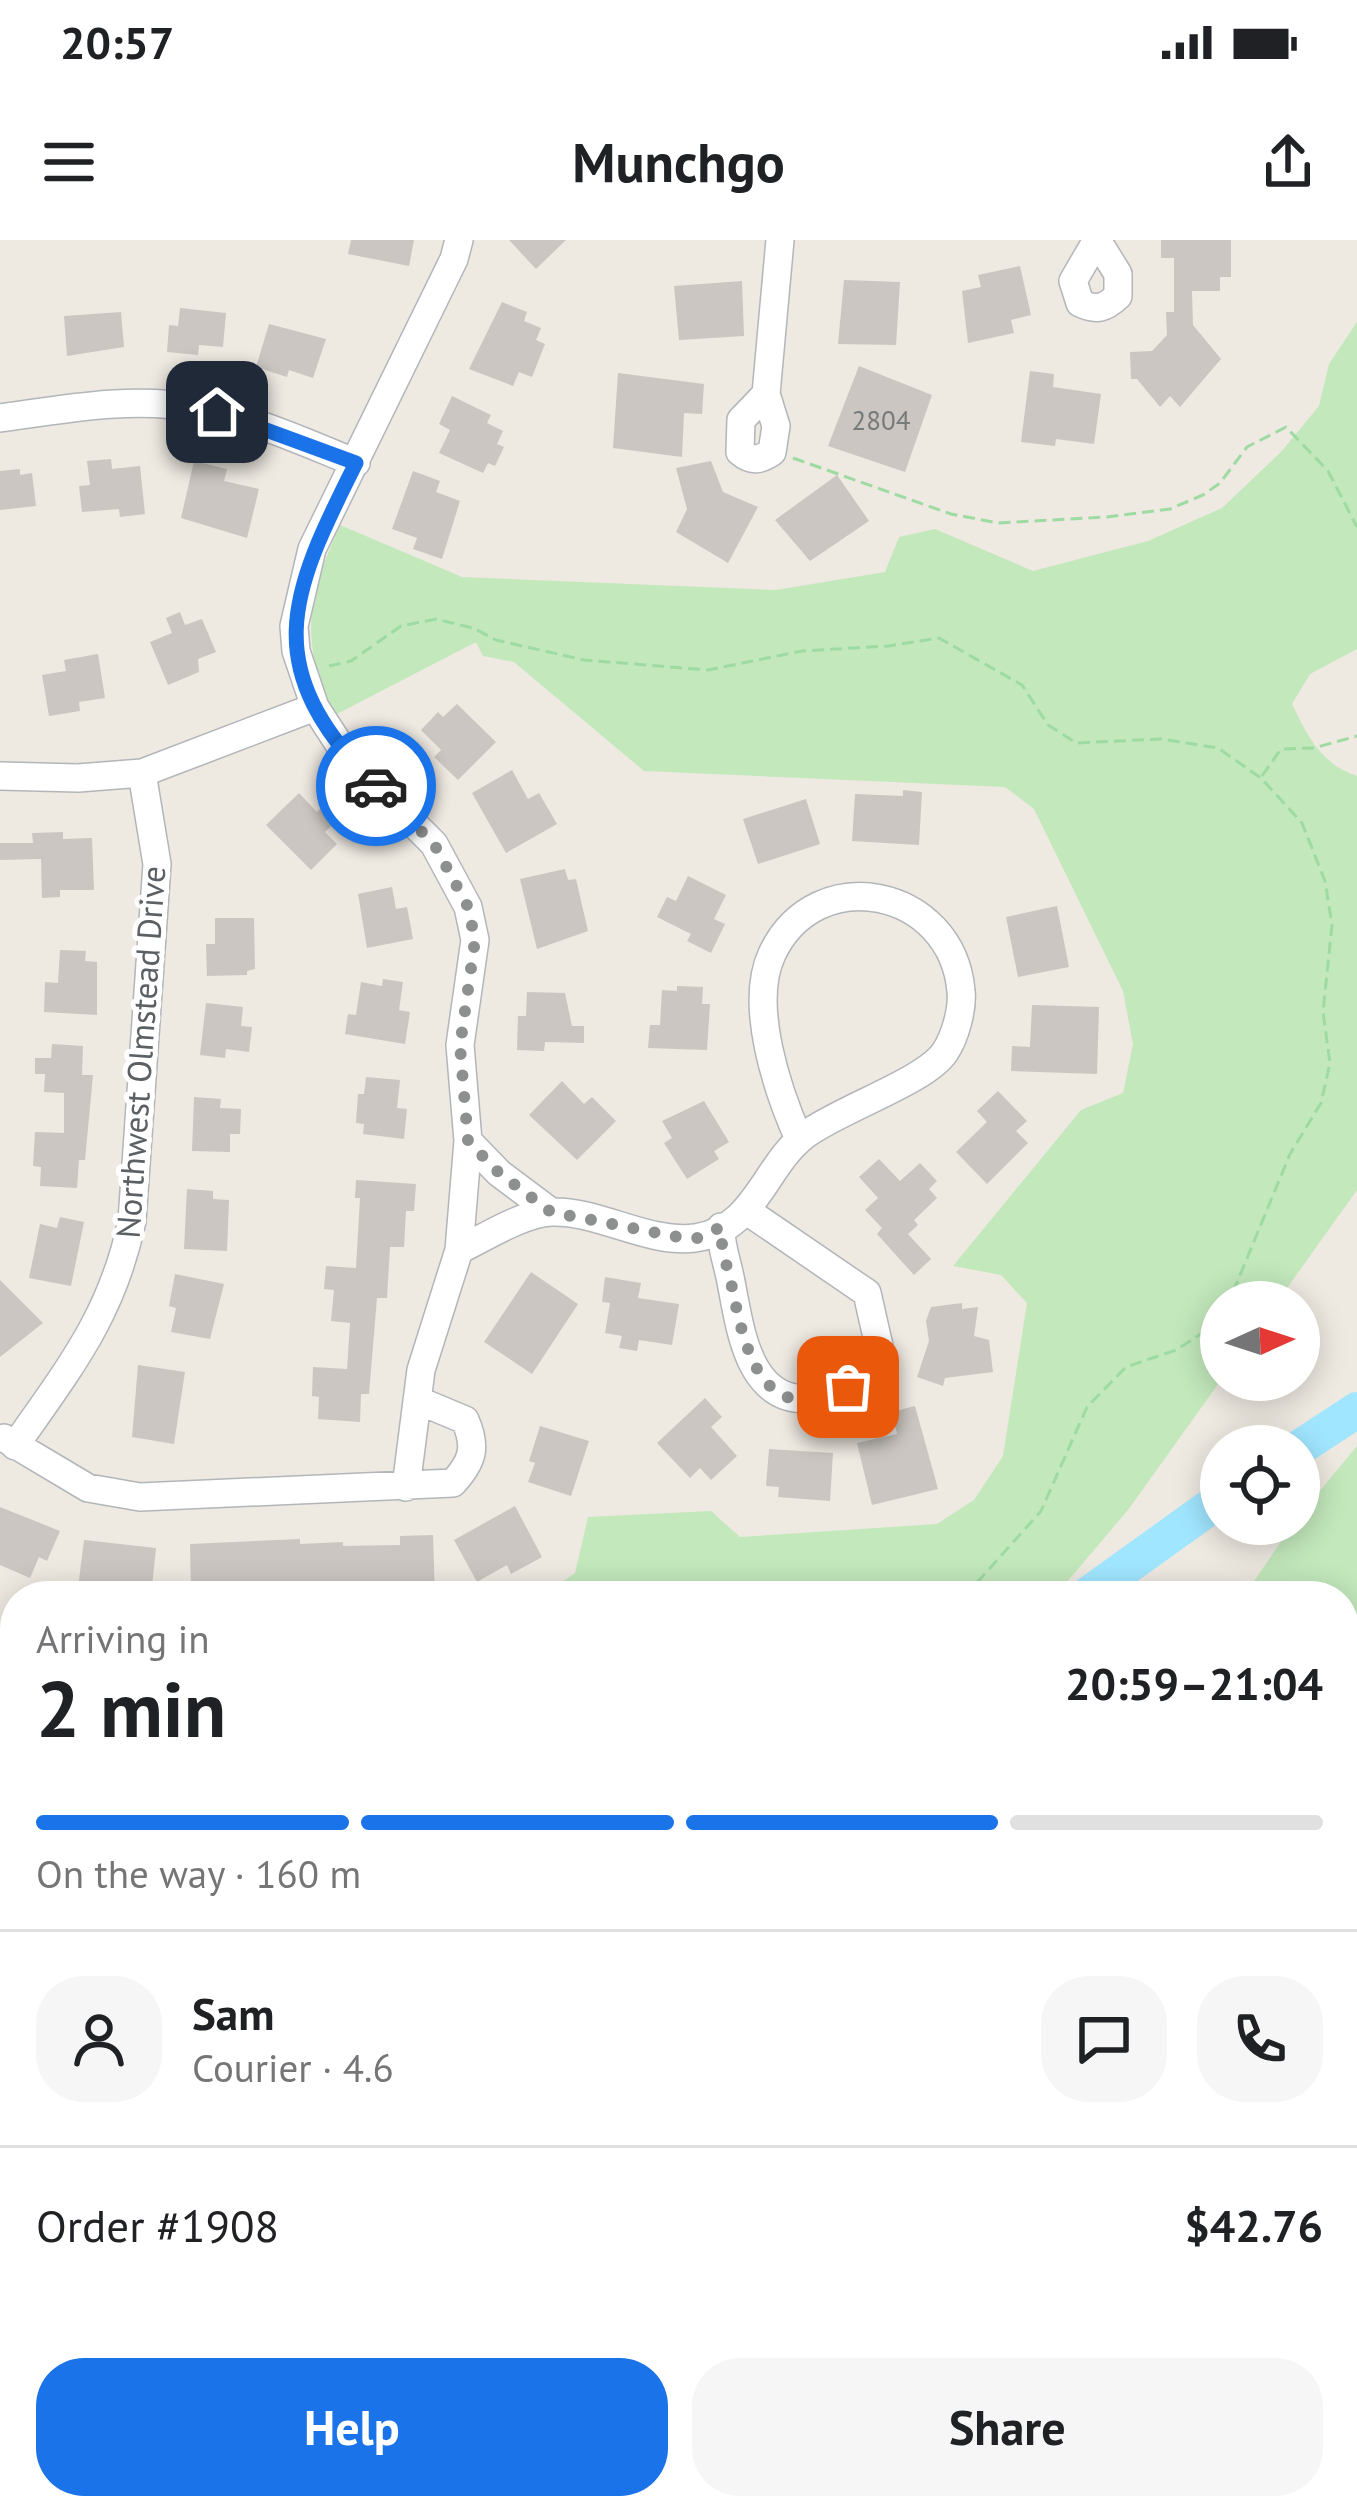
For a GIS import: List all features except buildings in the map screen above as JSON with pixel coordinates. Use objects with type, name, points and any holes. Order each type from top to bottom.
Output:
[{"type":"street","points":[[406,1487],[418,1400],[441,1298],[459,1250],[468,1141],[460,1046],[475,940],[468,907],[434,844],[348,758],[315,706],[296,651],[295,613],[312,549],[459,240]]},
{"type":"street","points":[[772,452],[776,426],[766,394],[780,240]]},
{"type":"street","points":[[0,418],[123,404],[192,407],[242,418],[356,463]]},
{"type":"street","points":[[0,776],[78,778],[142,772],[315,706]]},
{"type":"street","name":"Northwest Olmstead Drive","points":[[8,1441],[99,1324],[121,1273],[133,1221],[158,864],[142,772]]},
{"type":"street","points":[[468,1141],[499,1173],[551,1212],[678,1237],[697,1238],[721,1227],[747,1211],[799,1139],[836,1113],[921,1075],[945,1053],[962,997],[957,966],[943,934],[910,907],[875,896],[838,899],[805,916],[771,956],[764,983],[770,1051],[779,1095],[799,1139]]},
{"type":"street","points":[[721,1227],[745,1350],[767,1387],[783,1397],[806,1400],[848,1387],[868,1367],[879,1346],[867,1293],[747,1211]]},
{"type":"street","points":[[459,1250],[551,1212]]},
{"type":"street","points":[[8,1441],[88,1488],[140,1497],[454,1483],[468,1467],[475,1442],[465,1420],[418,1400]]},
{"type":"path","points":[[772,452],[838,470],[876,490],[933,508],[998,523],[1170,508],[1203,495],[1220,483],[1246,447],[1286,428],[1328,471],[1357,527]]},
{"type":"path","points":[[321,668],[351,661],[401,626],[436,619],[473,628],[496,640],[584,660],[708,670],[802,651],[939,638],[1022,685],[1048,725],[1076,743],[1161,739],[1218,748],[1261,778],[1302,823],[1325,881],[1331,925],[1323,1012],[1330,1063],[1321,1103],[1289,1154],[1238,1281]]},
{"type":"path","points":[[1261,778],[1281,749],[1314,748],[1357,736]]},
{"type":"path","points":[[978,1581],[1041,1511],[1087,1407],[1126,1367],[1176,1350],[1200,1335]]},
{"type":"green space","points":[[1357,322],[1357,649],[1310,674],[1292,704],[1325,757],[1357,776],[1357,1190],[1292,1281],[1200,1281],[1200,1401],[1206,1401],[1128,1510],[1068,1581],[564,1581],[575,1573],[588,1517],[711,1511],[740,1537],[937,1524],[974,1500],[1003,1456],[1027,1303],[1001,1275],[953,1266],[1081,1110],[1123,1093],[1133,1044],[1123,991],[1034,809],[1005,787],[644,771],[514,662],[483,656],[476,642],[333,716],[315,664],[311,620],[320,576],[340,525],[462,577],[776,590],[885,572],[899,537],[935,529],[1033,571],[1148,541],[1222,508],[1281,452],[1319,406],[1329,364]]},
{"type":"green space","points":[[1357,1446],[1357,1581],[1254,1581],[1279,1545],[1320,1545],[1320,1491]]},
{"type":"waterway","points":[[1320,1434],[1357,1410]]},
{"type":"waterway","points":[[1107,1581],[1200,1514]]},
{"type":"way so far","points":[[376,786],[434,844],[468,907],[475,940],[460,1046],[468,1141],[527,1197],[551,1212],[678,1237],[697,1238],[721,1227],[745,1350],[767,1387],[783,1397],[806,1400],[848,1387]]},
{"type":"route","points":[[217,412],[356,463],[312,549],[294,626],[296,651],[315,706],[348,758],[376,786]]}]
